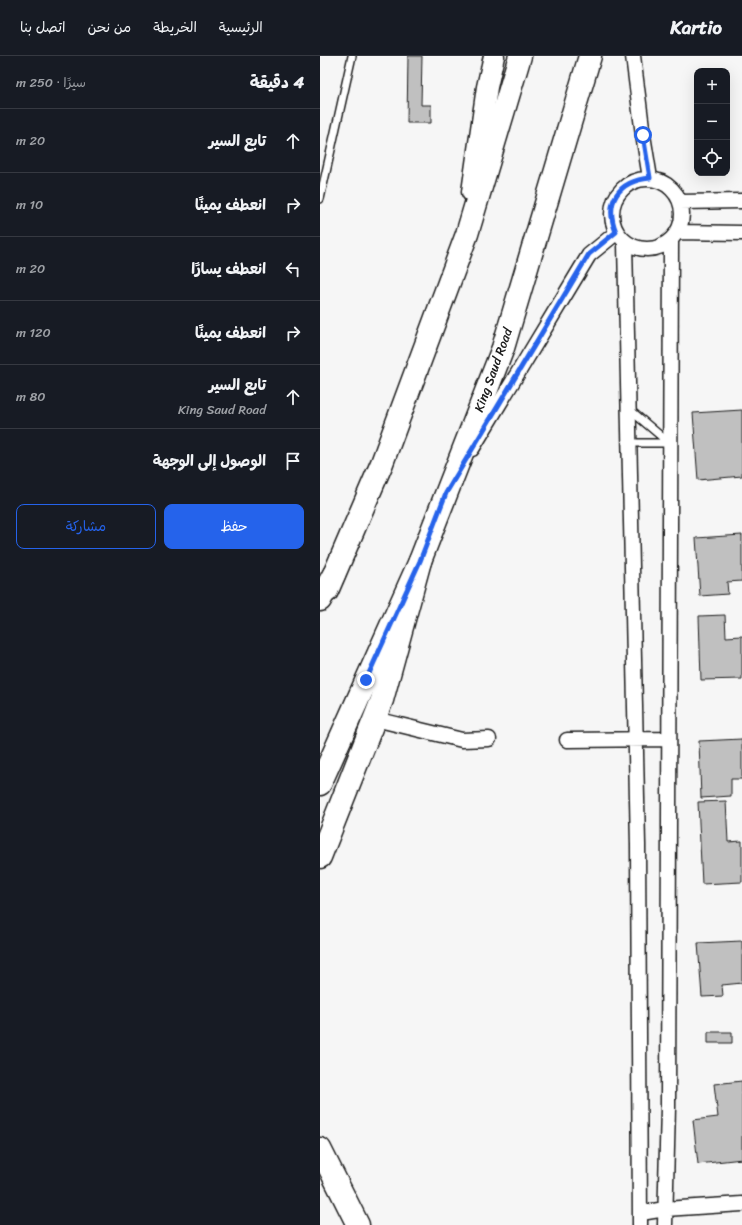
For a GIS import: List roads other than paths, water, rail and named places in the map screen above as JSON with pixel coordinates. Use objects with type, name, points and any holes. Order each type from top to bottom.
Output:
[{"type":"main road","points":[[467,234],[487,87],[494,56]]},
{"type":"main road","points":[[320,606],[382,463],[467,234],[520,56]]},
{"type":"main road","name":"King Saud Road","points":[[320,784],[420,561],[503,348],[590,56]]},
{"type":"main road","points":[[320,857],[382,700],[420,561]]},
{"type":"main road","points":[[320,600],[334,574]]},
{"type":"main road","points":[[320,1149],[358,1225]]},
{"type":"street","points":[[633,56],[650,178]]},
{"type":"street","points":[[621,238],[636,248],[648,249],[660,247],[674,236],[681,222],[682,212],[680,202],[669,186],[650,178],[639,179],[629,183],[617,195],[611,211],[612,222],[621,238],[629,409],[636,739],[641,1219],[665,1209],[742,1204]]},
{"type":"street","points":[[680,202],[742,201]]},
{"type":"street","points":[[674,236],[742,233]]},
{"type":"street","points":[[665,1225],[668,1107],[669,739],[674,236]]},
{"type":"street","points":[[446,493],[589,254],[621,238]]},
{"type":"street","points":[[375,719],[462,740],[489,739]]},
{"type":"street","points":[[567,740],[669,739]]},
{"type":"lane","points":[[320,199],[352,56]]},
{"type":"lane","points":[[629,409],[669,443],[630,443]]}]
